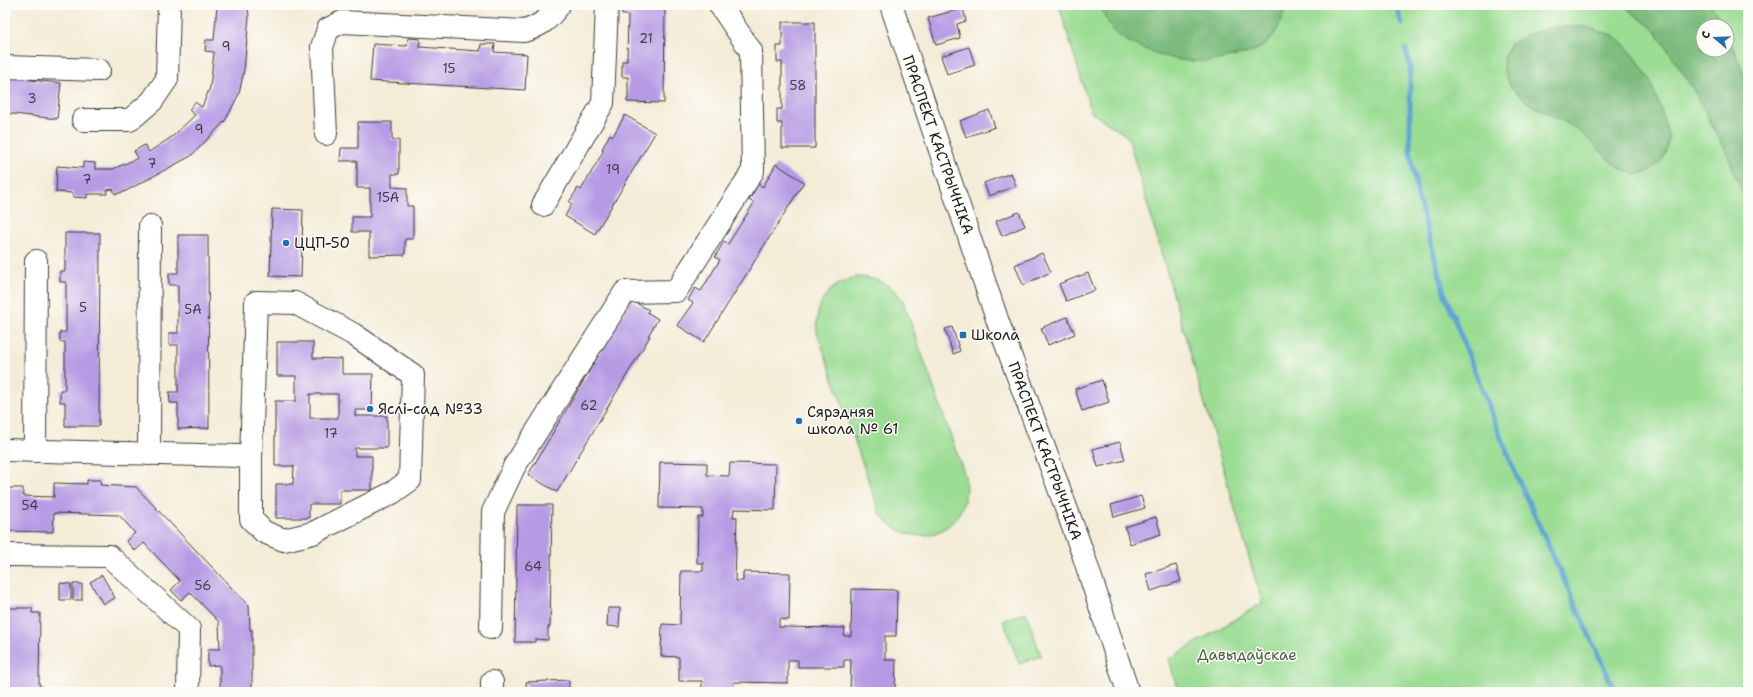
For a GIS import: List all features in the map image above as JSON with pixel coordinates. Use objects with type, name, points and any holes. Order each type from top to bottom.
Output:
[{"type":"main road","points":[[82,120],[130,120],[152,101],[166,79],[168,5]]},
{"type":"main road","points":[[326,134],[322,47],[328,29],[342,22],[524,30],[537,27],[560,5]]},
{"type":"main road","points":[[543,205],[603,103],[606,5]]},
{"type":"main road","points":[[491,628],[493,512],[514,467],[625,292],[676,291],[753,171],[751,51],[720,5]]},
{"type":"main road","name":"ПРАСПЕКТ КАСТРЫЧНІКА","points":[[890,5],[998,322],[1082,554],[1128,692]]},
{"type":"main road","points":[[5,67],[99,70]]},
{"type":"main road","points":[[149,454],[150,226]]},
{"type":"main road","points":[[35,450],[36,261]]},
{"type":"main road","points":[[256,302],[295,304],[353,334],[413,375],[410,480],[392,493],[313,533],[284,540],[264,532],[251,519],[251,460],[256,302]]},
{"type":"main road","points":[[5,450],[239,456],[251,460]]},
{"type":"main road","points":[[5,555],[110,556],[189,629],[188,692]]},
{"type":"green space","name":"Давыдаўскае","points":[[1059,5],[1748,5],[1748,692],[1178,692],[1169,659],[1262,603],[1128,137],[1091,112]]},
{"type":"green space","points":[[1100,5],[1287,6],[1275,33],[1266,44],[1258,49],[1230,57],[1197,61],[1183,60],[1162,55],[1129,42],[1112,29]]},
{"type":"green space","points":[[1626,5],[1711,5],[1719,18],[1695,18],[1695,58],[1735,58],[1735,53],[1748,85],[1748,208],[1727,153],[1691,86],[1656,31],[1630,11]]},
{"type":"green space","points":[[1552,27],[1586,27],[1616,36],[1634,55],[1650,80],[1663,116],[1669,139],[1664,158],[1652,170],[1639,174],[1624,171],[1610,161],[1576,128],[1528,103],[1511,87],[1504,72],[1503,58],[1511,44],[1525,35]]},
{"type":"green space","points":[[856,277],[871,278],[883,283],[894,290],[903,301],[965,476],[965,495],[960,511],[951,524],[939,532],[924,535],[909,534],[894,527],[880,514],[817,332],[818,312],[825,296],[846,280]]},
{"type":"green space","points":[[1026,612],[1041,656],[1019,664],[1003,620]]},
{"type":"building","points":[[217,5],[248,5],[249,17],[244,70],[239,94],[225,121],[191,156],[124,192],[115,194],[113,189],[107,190],[107,194],[87,194],[87,198],[73,197],[73,193],[56,192],[57,166],[83,168],[83,162],[95,163],[95,169],[113,169],[138,158],[134,151],[145,145],[149,152],[173,136],[195,115],[189,110],[195,102],[202,107],[210,87],[214,52],[205,51],[206,40],[214,40]]},
{"type":"building","points":[[622,5],[665,5],[664,103],[627,102],[628,77],[622,77],[622,61],[627,61],[628,15],[622,15]]},
{"type":"building","points":[[963,8],[966,21],[957,24],[960,38],[936,45],[928,18]]},
{"type":"building","points":[[782,22],[815,22],[815,148],[782,148],[782,123],[777,123],[777,109],[782,109],[782,62],[777,62],[777,46],[782,46]]},
{"type":"building","points":[[408,38],[420,39],[419,47],[480,51],[481,44],[495,44],[494,52],[527,54],[525,90],[370,81],[373,44],[407,46]]},
{"type":"building","points":[[969,47],[975,65],[947,74],[941,56]]},
{"type":"building","points":[[15,70],[31,72],[30,80],[61,83],[57,119],[5,113],[5,78],[14,79]]},
{"type":"building","points":[[989,110],[995,127],[966,137],[960,121]]},
{"type":"building","points":[[625,115],[655,133],[595,234],[565,216],[572,204],[569,202],[578,188],[581,190],[604,150],[602,149],[610,134],[613,136]]},
{"type":"building","points":[[358,122],[392,122],[392,140],[399,140],[399,174],[392,174],[392,187],[407,188],[407,206],[413,206],[413,239],[405,239],[405,255],[369,256],[369,232],[352,232],[352,217],[370,217],[370,188],[357,188],[357,161],[340,161],[341,148],[358,148]]},
{"type":"building","points":[[776,164],[804,182],[704,342],[677,325],[693,303],[688,300],[695,288],[701,291],[720,260],[715,257],[724,241],[728,244],[754,203],[749,200],[758,184],[763,187]]},
{"type":"building","points":[[1011,173],[1016,186],[989,196],[984,183]]},
{"type":"building","name":"ЦЦП-50","points":[[272,209],[303,210],[301,277],[270,276]]},
{"type":"building","points":[[1019,212],[1025,226],[1002,236],[996,221]]},
{"type":"building","points":[[65,233],[100,233],[99,426],[65,426],[65,402],[60,402],[60,390],[65,390],[65,342],[60,342],[60,332],[66,332],[66,282],[60,282],[60,271],[65,271]]},
{"type":"building","points":[[178,235],[208,235],[209,428],[178,429],[178,403],[170,403],[169,392],[178,392],[178,345],[169,345],[169,333],[178,333],[178,285],[169,285],[169,273],[178,273]]},
{"type":"building","points":[[1042,253],[1051,272],[1023,285],[1015,265]]},
{"type":"building","points":[[1088,273],[1095,290],[1066,301],[1059,284]]},
{"type":"building","points":[[631,300],[649,310],[647,312],[658,319],[648,336],[650,336],[557,492],[528,475]]},
{"type":"building","points":[[1067,317],[1075,334],[1048,345],[1041,328]]},
{"type":"building","points":[[952,327],[960,351],[953,354],[945,329]]},
{"type":"building","name":"Яслі-сад №33","points":[[277,342],[313,342],[313,358],[342,359],[342,374],[373,374],[372,410],[355,410],[355,416],[387,416],[387,448],[355,448],[355,456],[372,456],[372,490],[340,490],[340,504],[309,504],[309,518],[276,518],[276,484],[293,484],[294,466],[275,466],[275,401],[296,401],[296,376],[277,376]],"holes":[[[310,394],[338,394],[338,418],[310,418]]]},
{"type":"building","points":[[1102,380],[1109,402],[1082,411],[1075,389]]},
{"type":"building","points":[[1120,442],[1125,460],[1098,467],[1093,449]]},
{"type":"building","points":[[660,462],[707,463],[707,475],[729,476],[730,463],[776,464],[775,510],[734,509],[733,517],[737,517],[735,581],[743,581],[743,572],[790,573],[789,620],[779,619],[779,627],[845,628],[844,636],[851,636],[852,589],[897,590],[896,636],[885,636],[885,660],[896,660],[895,692],[850,692],[851,660],[844,660],[844,667],[798,667],[798,660],[788,660],[788,683],[734,682],[733,692],[702,692],[702,681],[679,681],[679,657],[661,656],[662,624],[680,625],[681,571],[703,571],[703,563],[697,563],[698,517],[703,517],[703,509],[659,508]]},
{"type":"building","points":[[87,480],[101,480],[100,485],[136,487],[249,606],[250,630],[252,630],[252,692],[220,692],[220,665],[208,666],[208,649],[220,649],[219,622],[190,592],[181,600],[171,590],[180,581],[144,543],[135,551],[126,541],[135,533],[119,515],[54,513],[53,532],[5,531],[5,496],[7,488],[23,488],[23,496],[54,497],[54,483],[87,484]]},
{"type":"building","points":[[1141,496],[1145,508],[1114,517],[1111,505]]},
{"type":"building","points":[[517,505],[552,505],[550,627],[548,627],[548,640],[535,639],[535,642],[515,642]]},
{"type":"building","points":[[1156,517],[1161,534],[1130,544],[1125,527]]},
{"type":"building","points":[[1176,565],[1181,581],[1151,591],[1146,574]]},
{"type":"building","points":[[102,575],[115,598],[103,604],[90,582]]},
{"type":"building","points":[[60,583],[71,584],[71,600],[60,600]]},
{"type":"building","points":[[73,584],[82,584],[82,600],[73,600]]},
{"type":"building","points":[[6,608],[32,608],[32,613],[40,613],[39,683],[40,687],[43,687],[43,692],[5,692]]},
{"type":"building","points":[[608,608],[620,608],[619,627],[607,626]]},
{"type":"building","points":[[569,680],[569,692],[527,692],[526,682]]},
{"type":"waterway","points":[[1396,5],[1402,24]]},
{"type":"waterway","points":[[1406,50],[1410,66],[1410,151],[1418,197],[1445,295],[1514,470],[1615,692]]},
{"type":"place","name":"ЦЦП-50","points":[[286,243]]},
{"type":"place","name":"Школа","points":[[963,335]]},
{"type":"place","name":"Яслі-сад №33","points":[[370,409]]},
{"type":"place","name":"Сярэдняя школа № 61","points":[[799,421]]}]
